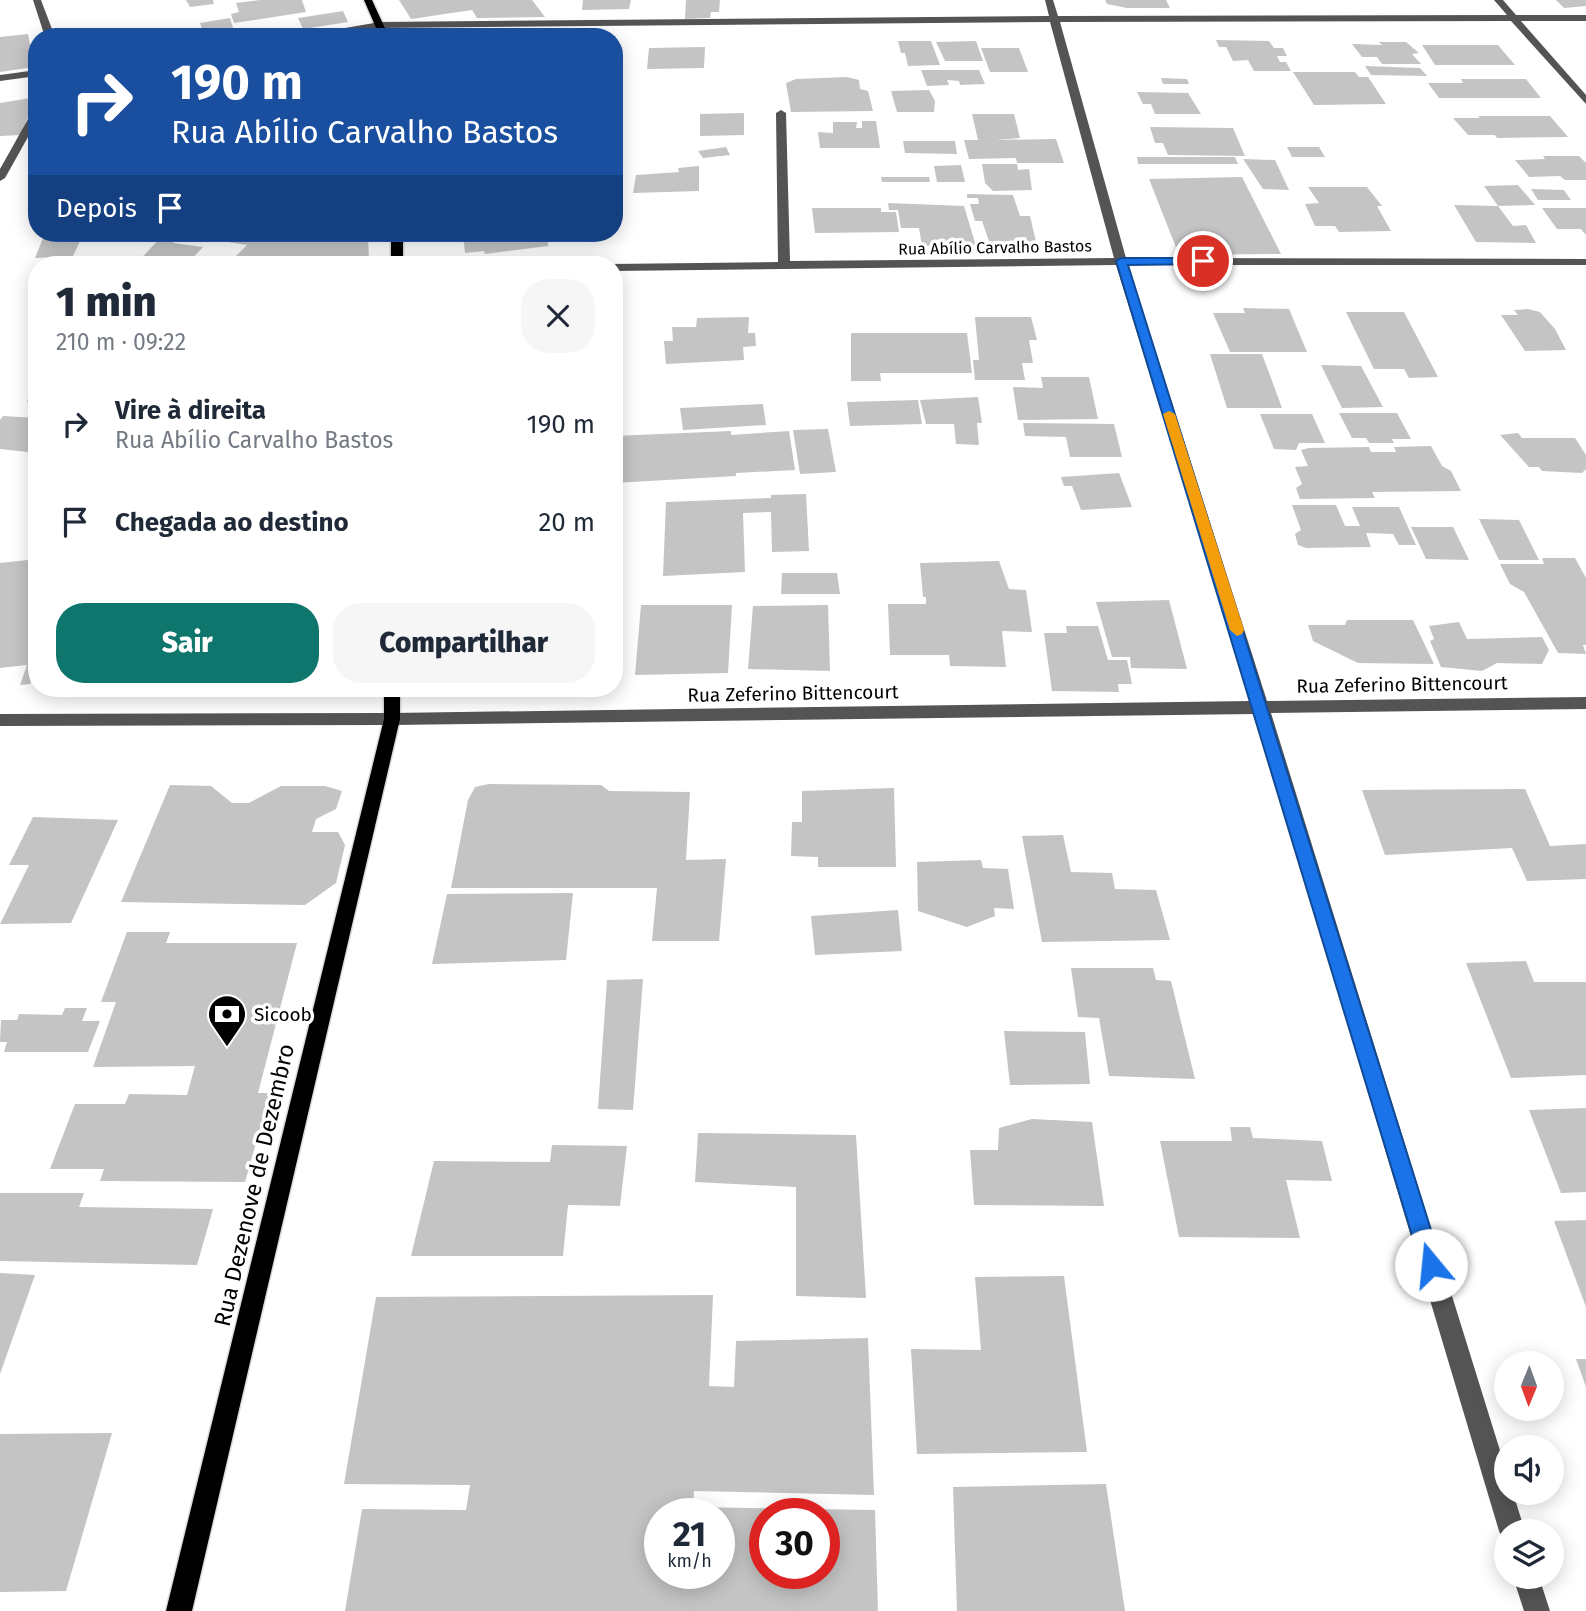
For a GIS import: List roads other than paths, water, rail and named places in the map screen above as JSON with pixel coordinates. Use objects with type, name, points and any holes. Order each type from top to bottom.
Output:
[{"type":"main road","points":[[368,0],[381,28]]},
{"type":"main road","name":"Rua Dezenove de Dezembro","points":[[178,1611],[392,719],[392,697]]},
{"type":"street","points":[[37,0],[47,28]]},
{"type":"street","points":[[1049,0],[1121,261],[1261,707],[1509,1519]]},
{"type":"street","points":[[1498,0],[1586,101]]},
{"type":"street","points":[[359,28],[380,25],[1054,19],[1586,18]]},
{"type":"street","points":[[0,78],[28,74]]},
{"type":"street","points":[[781,113],[784,266]]},
{"type":"street","points":[[0,178],[28,128]]},
{"type":"street","name":"Rua Abílio Carvalho Bastos","points":[[623,267],[1121,261],[1586,262]]},
{"type":"street","name":"Rua Zeferino Bittencourt","points":[[0,720],[392,719],[1586,703]]},
{"type":"street","points":[[1530,1589],[1537,1611]]},
{"type":"place","name":"Sicoob","points":[[227,1048]]}]
